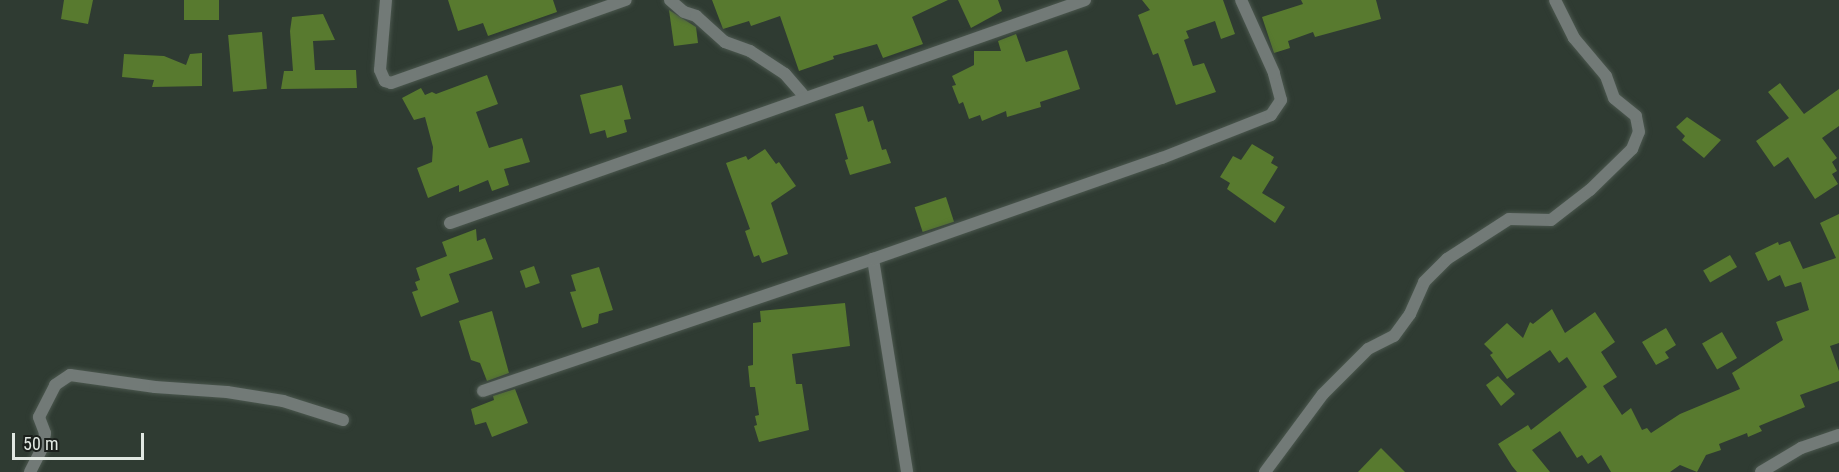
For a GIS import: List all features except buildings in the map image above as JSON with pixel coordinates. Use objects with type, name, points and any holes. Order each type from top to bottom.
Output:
[{"type":"street","points":[[386,0],[380,70],[385,81],[391,83],[626,0]]},
{"type":"street","points":[[670,0],[678,8],[696,16],[725,42],[750,51],[785,74],[805,97]]},
{"type":"street","points":[[450,223],[1085,0]]},
{"type":"street","points":[[483,391],[873,259],[1173,154],[1271,115],[1281,100],[1274,73],[1240,0]]},
{"type":"street","points":[[1265,472],[1323,394],[1368,349],[1394,336],[1410,314],[1424,282],[1447,259],[1509,219],[1551,220],[1590,190],[1632,149],[1639,132],[1636,116],[1614,98],[1606,76],[1574,38],[1555,0]]},
{"type":"street","points":[[873,259],[907,472]]},
{"type":"street","points":[[30,472],[43,447],[45,433],[39,417],[55,385],[70,375],[155,387],[227,392],[283,401],[343,420]]},
{"type":"street","points":[[1761,472],[1801,448],[1839,435]]}]
